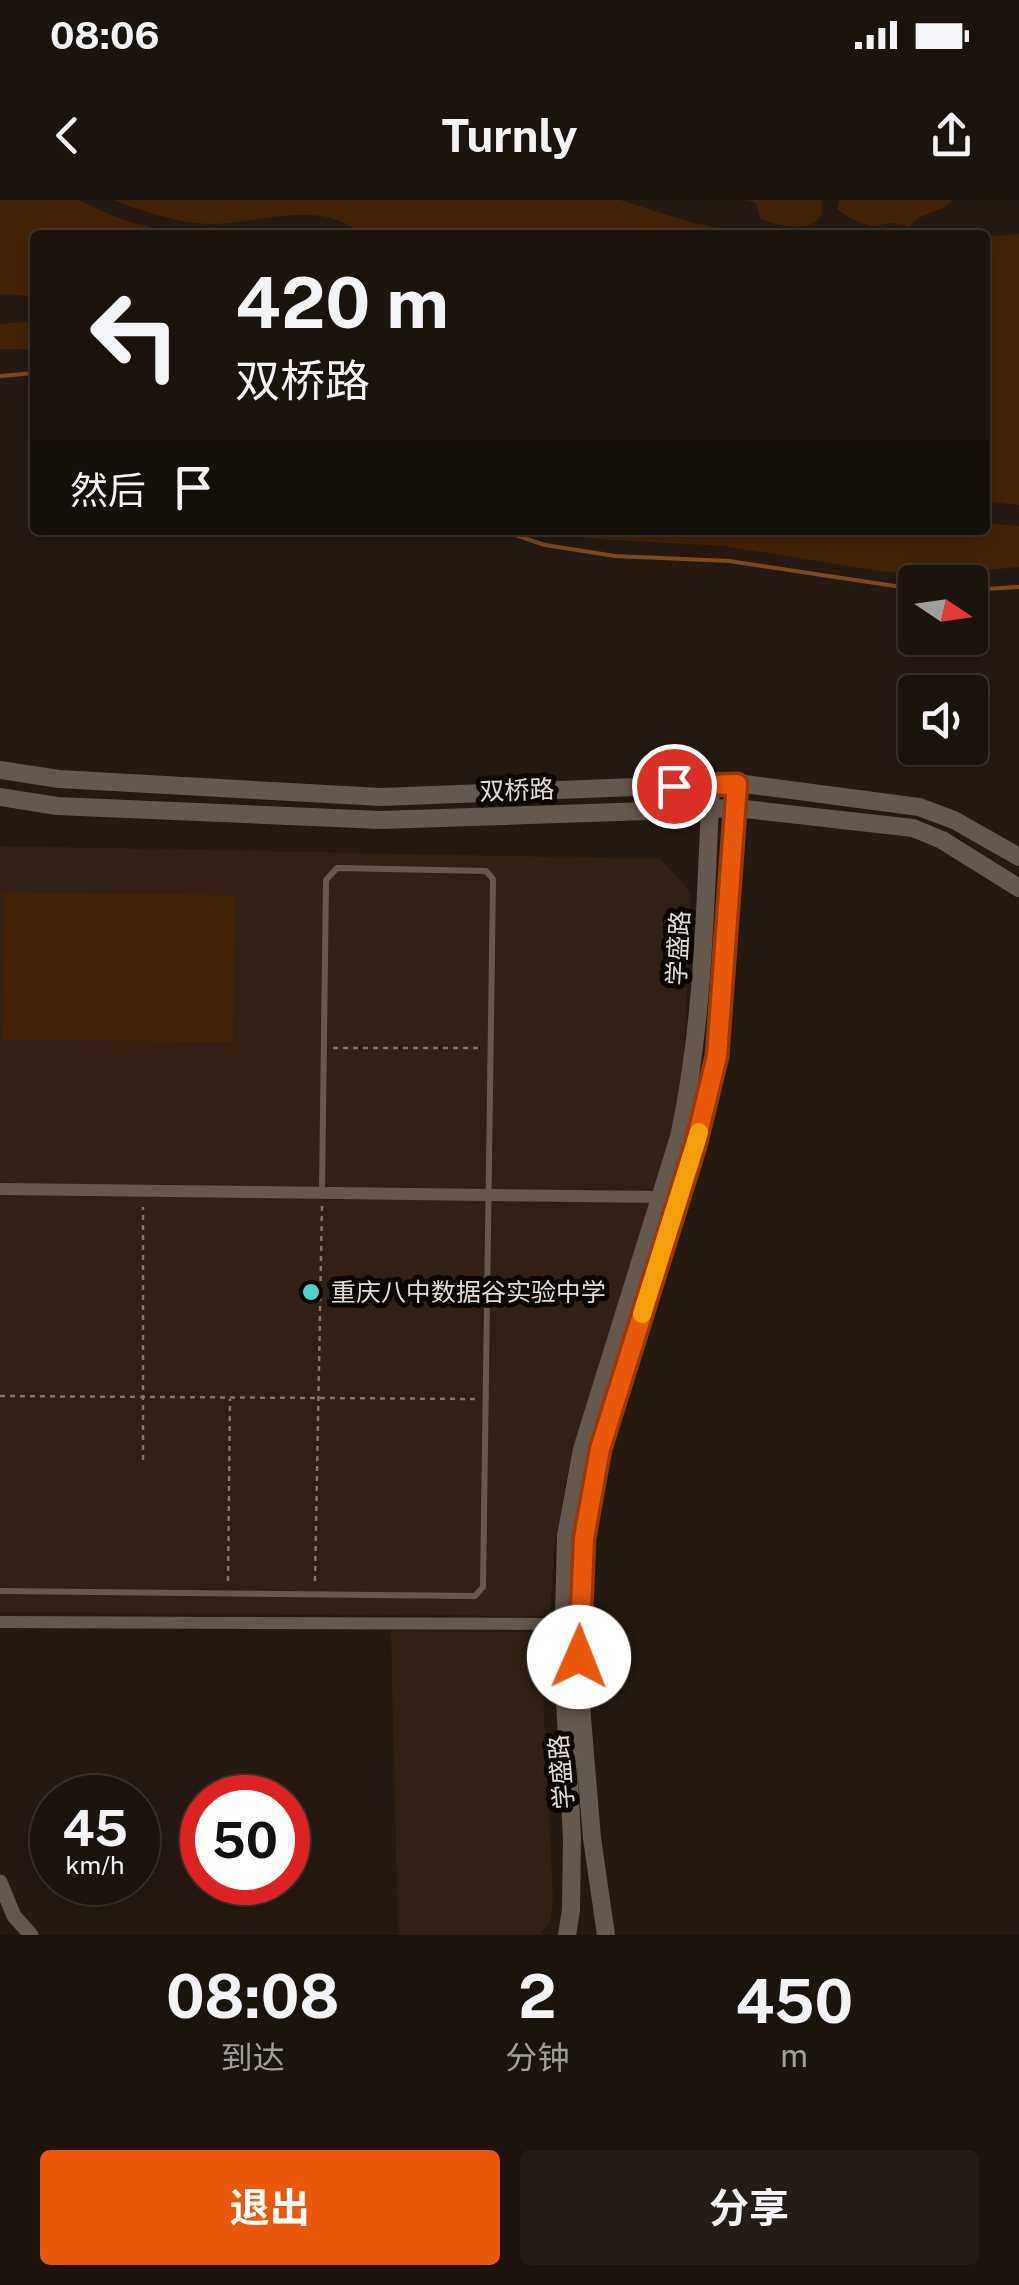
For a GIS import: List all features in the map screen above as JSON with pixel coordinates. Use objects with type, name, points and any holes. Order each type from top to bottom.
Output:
[{"type":"main road","name":"双桥路","points":[[0,770],[59,778],[380,797],[737,784],[919,806],[954,820],[1019,857]]},
{"type":"main road","name":"学盛路","points":[[567,1935],[572,1839],[563,1624],[566,1536],[582,1448],[678,1137],[696,1054],[711,784]]},
{"type":"main road","name":"学盛路","points":[[606,1935],[592,1838],[582,1718],[579,1657],[584,1538],[600,1449],[695,1146],[717,1056],[737,784]]},
{"type":"main road","name":"双桥路","points":[[0,798],[58,806],[381,820],[736,808],[913,828],[942,840],[1019,888]]},
{"type":"street","points":[[0,1189],[660,1197]]},
{"type":"street","points":[[0,1622],[563,1624]]},
{"type":"street","points":[[0,1882],[14,1916],[32,1935]]},
{"type":"lane","points":[[0,1590],[475,1596],[484,1587],[494,879],[486,871],[337,868],[326,880],[322,1193]]},
{"type":"path","points":[[324,1048],[491,1048]]},
{"type":"path","points":[[143,1190],[143,1460]]},
{"type":"path","points":[[315,1594],[322,1193]]},
{"type":"path","points":[[0,1396],[486,1399]]},
{"type":"path","points":[[228,1593],[230,1398]]},
{"type":"shaded area","points":[[0,200],[78,200],[115,217],[161,230],[30,230],[30,296],[0,294]]},
{"type":"shaded area","points":[[113,200],[620,200],[725,230],[355,230],[314,215],[219,224],[165,217]]},
{"type":"shaded area","points":[[743,200],[822,200],[821,213],[809,225],[783,225],[761,219],[755,202]]},
{"type":"shaded area","points":[[839,200],[953,200],[909,227],[860,222],[837,209]]},
{"type":"shaded area","points":[[1019,234],[1019,505],[990,502],[990,237]]},
{"type":"shaded area","points":[[30,321],[30,349],[0,349],[0,324]]},
{"type":"shaded area","points":[[990,523],[1019,526],[1019,567],[988,570],[988,565],[898,565],[898,572],[886,572],[724,546],[576,535],[990,535]]},
{"type":"shaded area","name":"重庆八中数据谷实验中学","points":[[0,846],[661,859],[691,893],[683,1077],[671,1134],[572,1450],[554,1549],[550,1616],[0,1612]]},
{"type":"shaded area","points":[[4,893],[235,895],[233,1042],[3,1040]]},
{"type":"shaded area","points":[[391,1631],[540,1632],[553,1898],[550,1921],[540,1935],[398,1935]]},
{"type":"waterway","points":[[0,376],[30,373]]},
{"type":"waterway","points":[[515,535],[545,545],[615,556],[729,561],[898,586]]},
{"type":"waterway","points":[[988,589],[1019,587]]},
{"type":"slow traffic","points":[[642,1314],[699,1132]]},
{"type":"place","name":"重庆八中数据谷实验中学","points":[[311,1292]]},
{"type":"route","points":[[579,1657],[584,1538],[600,1449],[695,1146],[717,1056],[723,1007],[737,784],[674,786]]}]
